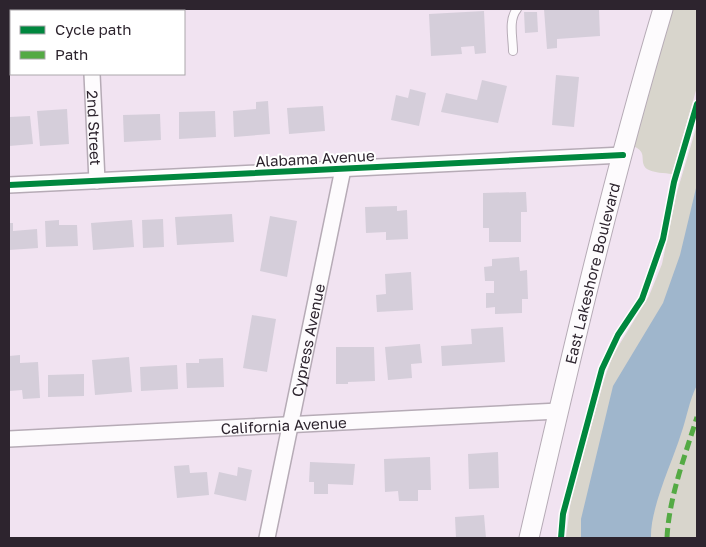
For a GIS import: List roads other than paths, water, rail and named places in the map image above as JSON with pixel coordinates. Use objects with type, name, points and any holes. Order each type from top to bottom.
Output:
[{"type":"street","name":"East Lakeshore Boulevard","points":[[530,538],[622,154],[663,9]]},
{"type":"street","name":"2nd Street","points":[[92,75],[97,181]]},
{"type":"street","name":"Alabama Avenue","points":[[9,185],[622,154]]},
{"type":"street","name":"Cypress Avenue","points":[[267,538],[343,169]]},
{"type":"street","name":"California Avenue","points":[[9,439],[559,411]]},
{"type":"lane","points":[[513,51],[512,22],[516,9]]},
{"type":"water","points":[[697,184],[697,385],[654,513],[651,538],[581,538],[581,519],[613,386],[663,303],[680,255]]}]
